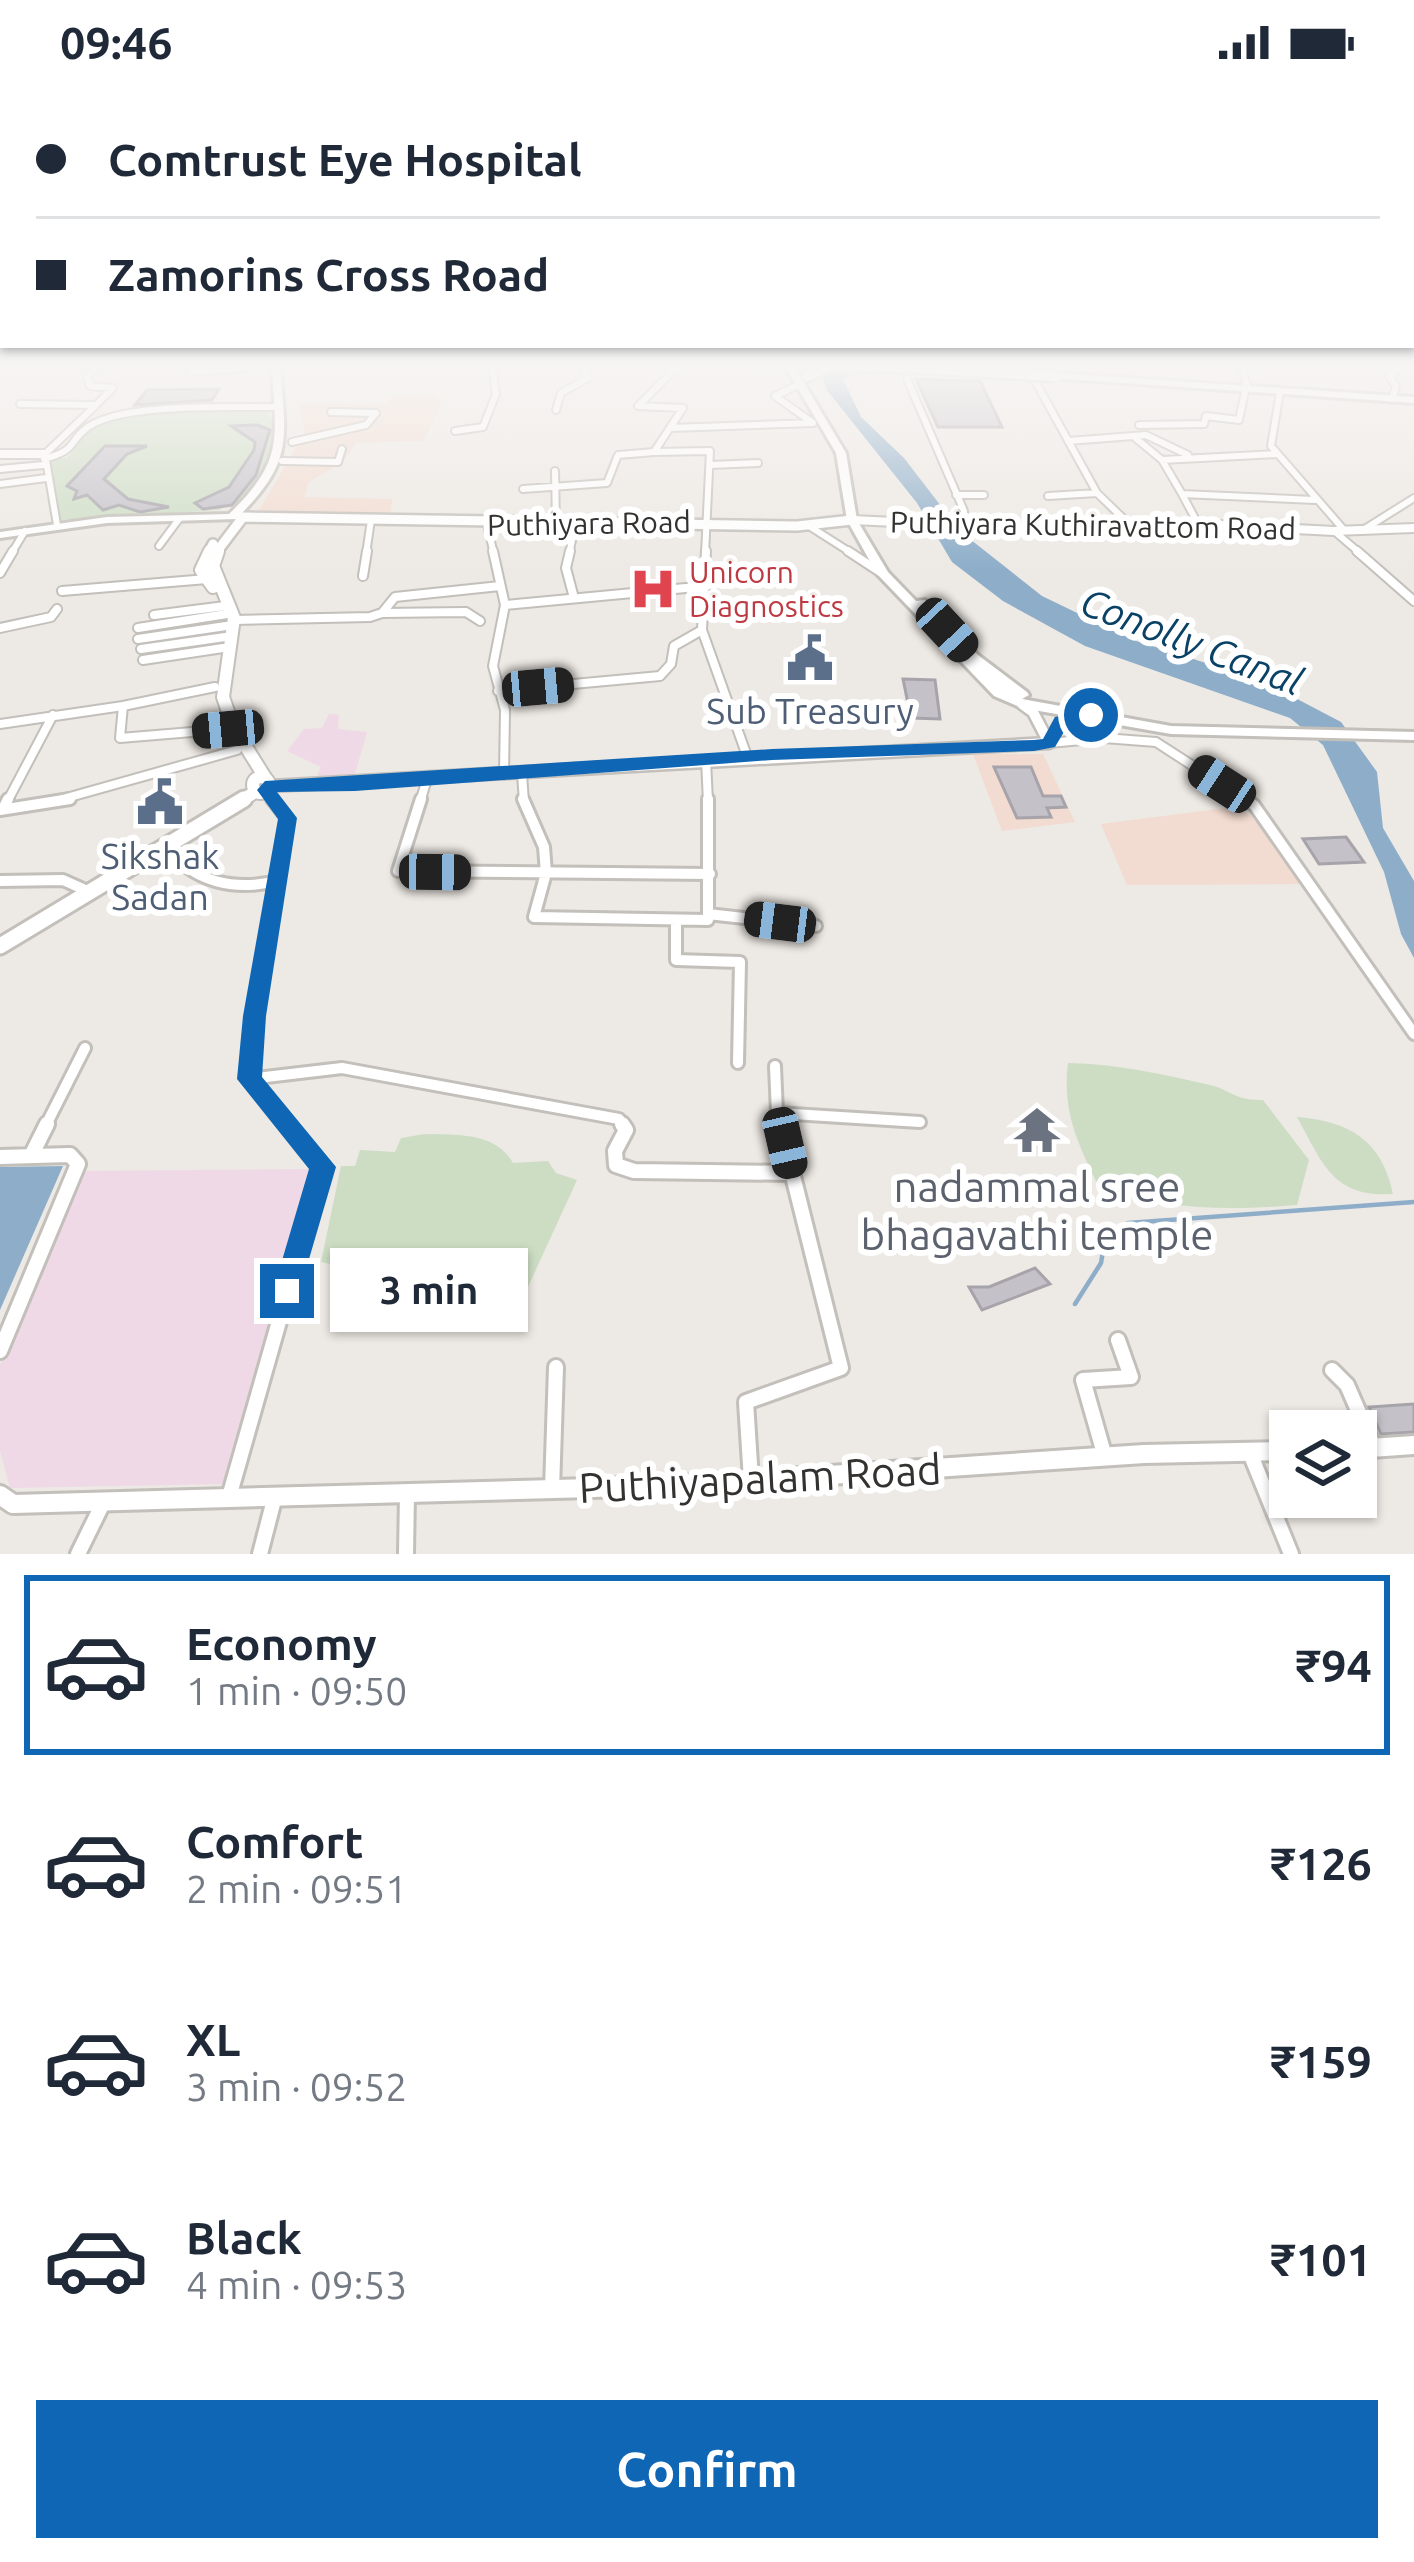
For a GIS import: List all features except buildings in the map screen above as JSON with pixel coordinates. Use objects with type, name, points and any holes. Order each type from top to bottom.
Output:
[{"type":"main road","points":[[262,786],[224,706],[220,683],[227,622],[212,560],[270,472],[284,434]]},
{"type":"main road","points":[[262,786],[237,750],[215,687],[227,622],[202,560],[282,461],[292,442],[291,434]]},
{"type":"main road","points":[[831,434],[841,453],[858,520],[883,574],[984,683],[1022,704],[1171,730],[1414,736]]},
{"type":"main road","points":[[0,535],[58,525],[165,517],[236,519]]},
{"type":"main road","points":[[165,517],[236,519]]},
{"type":"main road","name":"Puthiyara Road","points":[[236,519],[487,525],[709,521],[809,526],[858,520]]},
{"type":"main road","points":[[858,520],[894,574],[974,658],[1018,694],[1059,708]]},
{"type":"main road","points":[[0,946],[168,848],[262,786]]},
{"type":"street","points":[[44,459],[69,434]]},
{"type":"street","points":[[0,469],[70,452],[83,434]]},
{"type":"street","points":[[292,442],[336,434]]},
{"type":"street","points":[[654,452],[666,434]]},
{"type":"street","points":[[930,434],[963,524]]},
{"type":"street","points":[[1063,434],[1097,494],[1128,524]]},
{"type":"street","points":[[1067,441],[1135,434]]},
{"type":"street","points":[[1155,434],[1188,454]]},
{"type":"street","points":[[1273,434],[1271,446],[1339,531],[1414,601]]},
{"type":"street","points":[[1133,436],[1162,460],[1198,524]]},
{"type":"street","points":[[282,461],[338,462],[342,449]]},
{"type":"street","points":[[523,489],[607,483],[618,455],[710,451],[703,630],[746,756]]},
{"type":"street","points":[[0,454],[44,459]]},
{"type":"street","points":[[1162,460],[1188,454],[1277,454]]},
{"type":"street","points":[[44,459],[58,525]]},
{"type":"street","points":[[710,465],[758,463]]},
{"type":"street","points":[[555,471],[556,523]]},
{"type":"street","points":[[0,484],[46,478]]},
{"type":"street","points":[[1048,496],[1097,494]]},
{"type":"street","points":[[1182,494],[1315,500]]},
{"type":"street","points":[[956,495],[985,495]]},
{"type":"street","points":[[1364,530],[1414,498]]},
{"type":"street","points":[[159,546],[179,518]]},
{"type":"street","points":[[363,577],[371,520]]},
{"type":"street","name":"Puthiyara Kuthiravattom Road","points":[[858,520],[1071,530],[1198,524],[1339,531]]},
{"type":"street","points":[[574,598],[566,568],[576,522]]},
{"type":"street","points":[[487,525],[505,605],[493,666],[505,710],[504,775]]},
{"type":"street","points":[[809,526],[883,574]]},
{"type":"street","points":[[1339,531],[1414,528]]},
{"type":"street","points":[[0,573],[25,531]]},
{"type":"street","points":[[62,590],[207,579]]},
{"type":"street","points":[[382,614],[395,597],[500,586]]},
{"type":"street","points":[[505,605],[707,586]]},
{"type":"street","points":[[0,628],[51,617],[57,609]]},
{"type":"street","points":[[154,616],[227,622],[466,612],[480,621]]},
{"type":"street","points":[[178,617],[178,643]]},
{"type":"street","points":[[140,644],[178,617]]},
{"type":"street","points":[[140,644],[178,643],[227,622]]},
{"type":"street","points":[[140,644],[178,643],[227,622]]},
{"type":"street","points":[[498,691],[660,676],[671,664],[674,646],[703,630]]},
{"type":"street","points":[[0,724],[215,687]]},
{"type":"street","points":[[1022,704],[1033,712],[1049,743]]},
{"type":"street","points":[[123,706],[120,738],[228,729]]},
{"type":"street","points":[[1049,743],[1049,716],[1059,708]]},
{"type":"street","points":[[1,809],[53,715]]},
{"type":"street","points":[[1049,743],[1061,721],[1091,715]]},
{"type":"street","points":[[262,786],[355,785],[746,756],[1104,738],[1156,742],[1254,805],[1414,1034]]},
{"type":"street","points":[[1,809],[69,799],[237,750]]},
{"type":"street","points":[[523,774],[524,807],[543,841],[547,873],[534,917],[708,920],[706,760]]},
{"type":"street","points":[[428,776],[398,871],[710,874]]},
{"type":"street","points":[[229,1497],[323,1167],[249,1079],[287,818],[262,786]]},
{"type":"street","points":[[168,848],[184,871],[248,888],[277,881]]},
{"type":"street","points":[[0,870],[0,881],[63,880],[92,893]]},
{"type":"street","points":[[708,914],[816,926]]},
{"type":"street","points":[[676,921],[676,960],[740,962],[738,1063]]},
{"type":"street","points":[[31,1156],[86,1048]]},
{"type":"street","points":[[752,1480],[746,1402],[841,1368],[777,1113],[775,1066]]},
{"type":"street","points":[[249,1079],[342,1068],[619,1119],[626,1130],[615,1151],[616,1165],[634,1171],[792,1173]]},
{"type":"street","points":[[777,1113],[920,1122]]},
{"type":"street","points":[[0,1157],[70,1155],[78,1163],[0,1351]]},
{"type":"street","points":[[1105,1457],[1083,1379],[1131,1378],[1118,1340]]},
{"type":"street","points":[[551,1489],[556,1367]]},
{"type":"street","points":[[1332,1370],[1347,1385],[1354,1410]]},
{"type":"street","points":[[1377,1447],[1414,1445]]},
{"type":"street","points":[[1250,1452],[1291,1554]]},
{"type":"street","name":"Puthiyapalam Road","points":[[0,1495],[13,1504],[551,1489],[1269,1452]]},
{"type":"street","points":[[406,1554],[407,1493]]},
{"type":"street","points":[[260,1554],[275,1496]]},
{"type":"street","points":[[78,1554],[104,1501]]},
{"type":"shaded area","points":[[304,434],[427,434],[423,441],[356,443],[342,463],[309,482],[304,497],[392,499],[390,515],[258,512]]},
{"type":"shaded area","points":[[329,714],[339,715],[338,729],[367,732],[354,777],[315,781],[321,767],[287,751],[304,729],[322,728]]},
{"type":"shaded area","points":[[973,754],[1043,754],[1075,822],[1002,831]]},
{"type":"shaded area","points":[[1234,807],[1252,816],[1303,884],[1127,885],[1101,824]]},
{"type":"shaded area","points":[[315,1169],[226,1484],[10,1488],[0,1451],[0,1365],[82,1171]]},
{"type":"green space","points":[[86,434],[276,434],[280,447],[245,497],[219,510],[60,520],[51,459],[67,458]]},
{"type":"green space","points":[[1068,1063],[1157,1073],[1263,1100],[1309,1160],[1297,1205],[1197,1207],[1099,1187],[1070,1112]]},
{"type":"green space","points":[[1297,1117],[1332,1123],[1360,1137],[1381,1160],[1393,1194],[1373,1194],[1343,1184],[1323,1163]]},
{"type":"green space","points":[[425,1134],[486,1140],[513,1163],[548,1161],[556,1173],[577,1180],[522,1300],[439,1283],[440,1275],[403,1269],[396,1279],[321,1262],[341,1166],[355,1166],[360,1150],[395,1152],[401,1138]]},
{"type":"water","name":"Conolly Canal","points":[[862,434],[878,434],[904,458],[961,532],[1042,596],[1133,640],[1263,681],[1341,722],[1377,772],[1383,828],[1414,881],[1414,958],[1401,934],[1384,872],[1323,745],[1290,718],[1085,646],[1003,601],[952,562],[917,503]]},
{"type":"water","points":[[63,1166],[0,1310],[0,1167]]},
{"type":"waterway","points":[[1075,1304],[1101,1263],[1106,1233],[1128,1223],[1414,1202]]},
{"type":"place","name":"Unicorn Diagnostics","points":[[653,589]]},
{"type":"place","name":"Sub Treasury","points":[[810,658]]},
{"type":"place","name":"Sikshak Sadan","points":[[160,802]]},
{"type":"place","name":"nadammal sree bhagavathi temple","points":[[1037,1130]]},
{"type":"route","points":[[287,1291],[323,1167],[249,1079],[254,1016],[287,818],[266,790],[772,754],[1034,745],[1049,743],[1061,721],[1091,715]]}]
